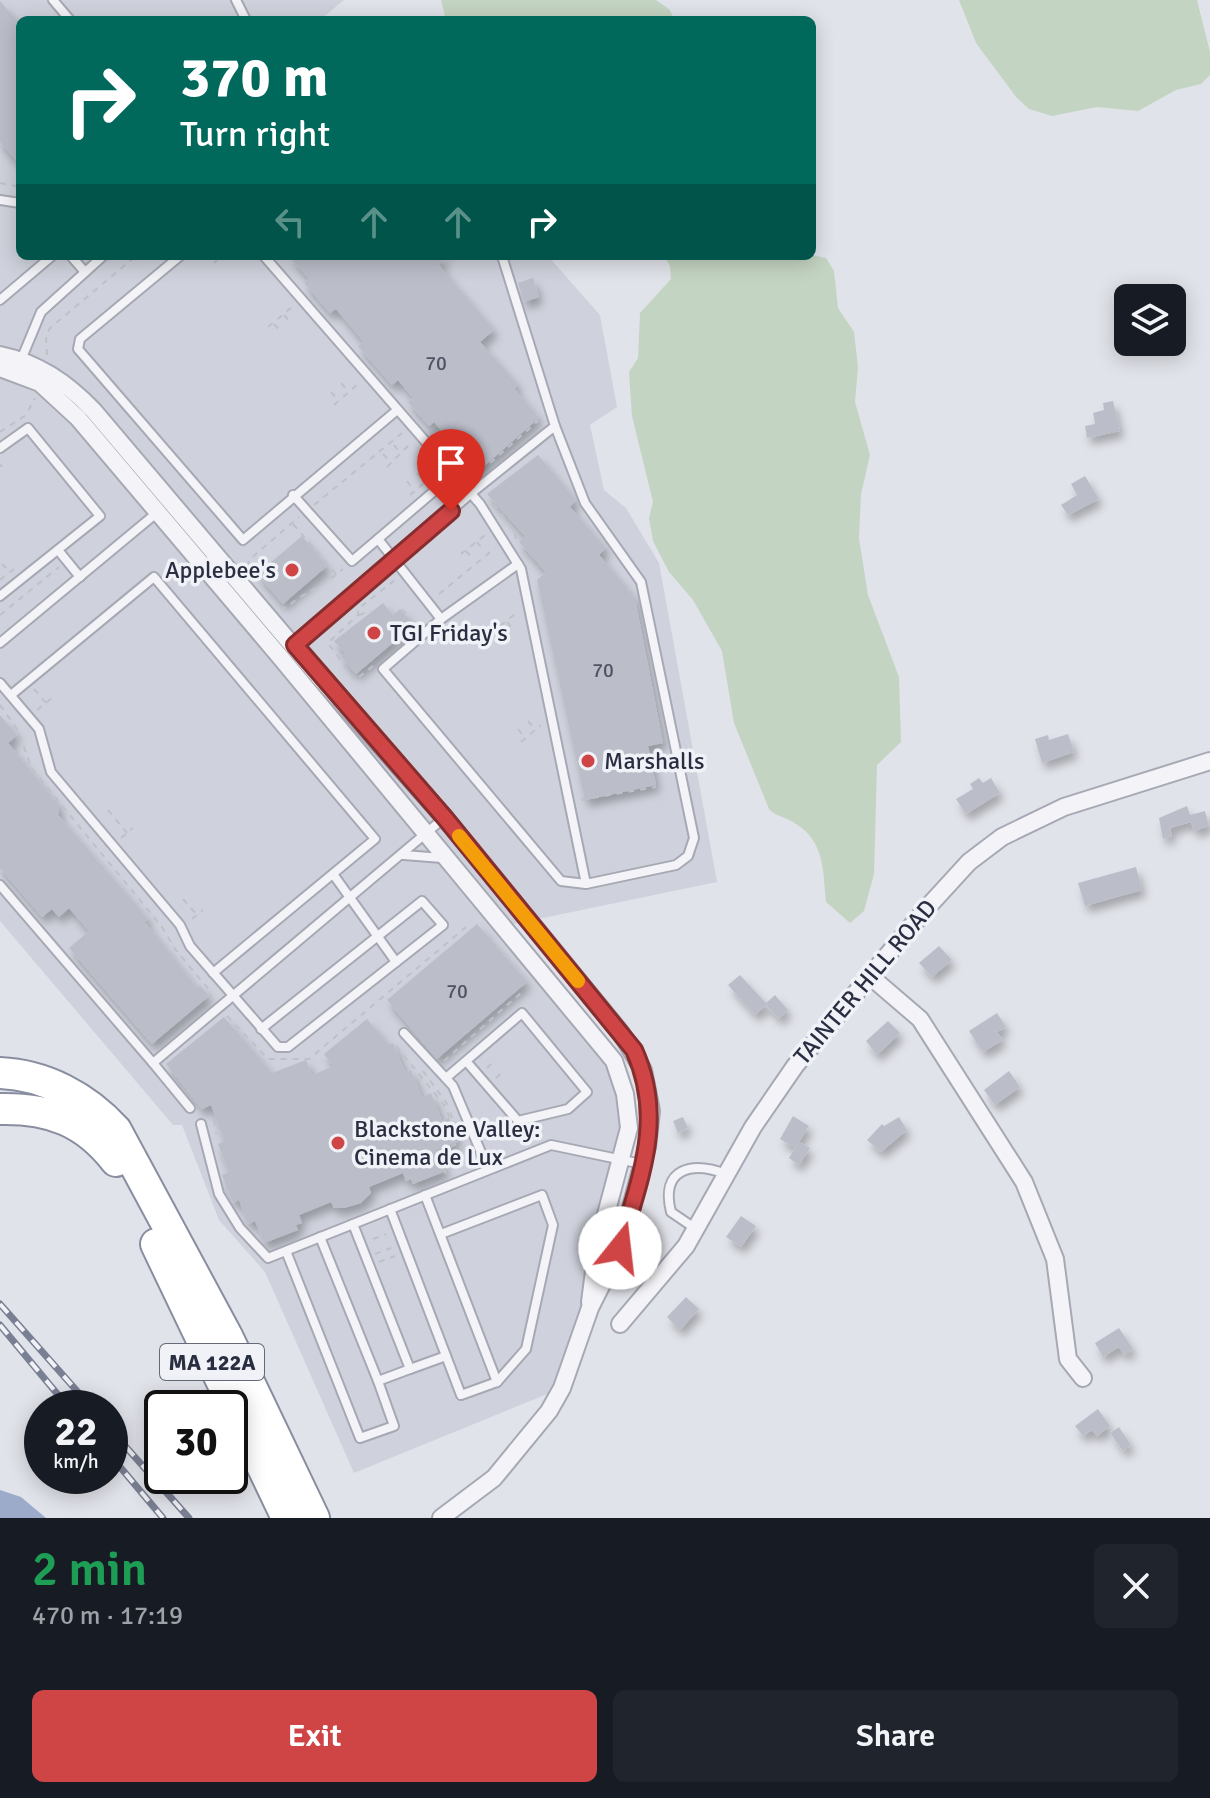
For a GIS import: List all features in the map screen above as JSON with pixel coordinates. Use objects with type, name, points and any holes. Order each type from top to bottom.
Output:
[{"type":"highway","points":[[0,1073],[42,1080],[99,1112],[116,1130],[227,1336],[314,1518]]},
{"type":"highway","name":"MA 122A","points":[[0,1109],[48,1111],[66,1118],[102,1142],[116,1161],[287,1518]]},
{"type":"street","points":[[0,355],[19,366],[64,403],[281,658],[614,1061],[629,1114],[623,1159],[597,1248],[590,1308]]},
{"type":"street","points":[[0,368],[19,366],[47,372],[78,394],[445,818],[634,1050],[643,1070],[651,1111],[643,1164],[620,1248],[590,1308],[562,1388],[532,1436],[494,1478],[441,1518]]},
{"type":"street","name":"TAINTER HILL ROAD","points":[[620,1324],[696,1230],[753,1127],[795,1066],[936,897],[990,844],[1064,807],[1210,761]]},
{"type":"street","points":[[871,977],[920,1019],[1024,1182],[1055,1259],[1068,1359],[1083,1378]]},
{"type":"lane","points":[[53,0],[67,16]]},
{"type":"lane","points":[[0,300],[47,260]]},
{"type":"lane","points":[[74,260],[85,272]]},
{"type":"lane","points":[[19,366],[41,312],[98,260]]},
{"type":"lane","points":[[175,260],[80,339],[78,349],[243,540],[396,411]]},
{"type":"lane","points":[[267,260],[490,518],[518,564],[586,884]]},
{"type":"lane","points":[[503,260],[555,426],[585,503],[641,582],[694,838],[688,856],[676,865],[586,884],[561,881],[383,669],[441,619],[518,564]]},
{"type":"lane","points":[[281,658],[469,495],[555,426]]},
{"type":"lane","points":[[0,448],[28,428],[100,516],[0,596]]},
{"type":"lane","points":[[293,495],[352,561],[453,475]]},
{"type":"lane","points":[[0,643],[172,500]]},
{"type":"lane","points":[[378,539],[441,619]]},
{"type":"lane","points":[[58,550],[80,577]]},
{"type":"lane","points":[[11,695],[154,577],[375,839],[213,973]]},
{"type":"lane","points":[[0,683],[39,729],[51,772],[180,925],[190,946],[232,996],[261,1029],[278,1047],[288,1047],[443,925],[422,901],[261,1029]]},
{"type":"lane","points":[[153,1063],[445,818]]},
{"type":"lane","points":[[403,855],[429,854],[448,860]]},
{"type":"lane","points":[[333,874],[396,962]]},
{"type":"lane","points":[[0,885],[190,1108]]},
{"type":"lane","points":[[446,1078],[522,1013],[587,1092],[568,1109],[518,1121],[466,1061]]},
{"type":"lane","points":[[404,1033],[446,1078],[458,1096],[488,1169]]},
{"type":"lane","points":[[201,1124],[219,1194],[234,1219],[268,1258],[551,1145],[643,1164]]},
{"type":"lane","points":[[696,1230],[671,1212],[670,1184],[679,1172],[692,1167],[706,1166],[727,1175]]},
{"type":"lane","points":[[425,1195],[497,1382]]},
{"type":"lane","points":[[390,1209],[461,1395],[497,1382],[526,1349],[553,1225],[542,1195],[441,1234]]},
{"type":"lane","points":[[353,1224],[410,1369]]},
{"type":"lane","points":[[286,1251],[360,1438],[394,1426],[320,1237]]},
{"type":"lane","points":[[378,1381],[446,1356]]},
{"type":"path","points":[[52,363],[45,346],[50,328],[131,260]]},
{"type":"path","points":[[110,277],[114,282]]},
{"type":"path","points":[[268,327],[293,306]]},
{"type":"path","points":[[283,314],[291,323]]},
{"type":"path","points":[[273,323],[281,332]]},
{"type":"path","points":[[341,383],[349,392]]},
{"type":"path","points":[[334,405],[358,384]]},
{"type":"path","points":[[331,392],[339,401]]},
{"type":"path","points":[[0,432],[26,415],[38,393]]},
{"type":"path","points":[[485,467],[538,421]]},
{"type":"path","points":[[313,506],[402,433],[411,443],[387,467]]},
{"type":"path","points":[[394,445],[402,455]]},
{"type":"path","points":[[383,454],[391,463]]},
{"type":"path","points":[[417,473],[425,482]]},
{"type":"path","points":[[410,495],[436,473]]},
{"type":"path","points":[[407,481],[415,491]]},
{"type":"path","points":[[488,497],[512,526],[519,546]]},
{"type":"path","points":[[249,576],[249,560],[300,516],[293,507]]},
{"type":"path","points":[[292,523],[337,574]]},
{"type":"path","points":[[461,554],[489,531]]},
{"type":"path","points":[[476,542],[484,551]]},
{"type":"path","points":[[439,594],[497,544]]},
{"type":"path","points":[[466,550],[473,559]]},
{"type":"path","points":[[2,564],[10,572]]},
{"type":"path","points":[[277,605],[286,608],[304,592],[318,590],[346,565]]},
{"type":"path","points":[[0,615],[60,566]]},
{"type":"path","points":[[0,580],[14,569]]},
{"type":"path","points":[[358,615],[358,609],[405,572]]},
{"type":"path","points":[[402,609],[415,630]]},
{"type":"path","points":[[371,611],[358,615],[329,641],[329,646],[355,680],[380,659]]},
{"type":"path","points":[[500,626],[520,611],[522,614]]},
{"type":"path","points":[[507,621],[514,630]]},
{"type":"path","points":[[27,681],[46,703]]},
{"type":"path","points":[[33,714],[52,698]]},
{"type":"path","points":[[0,705],[17,729],[32,769],[210,991],[211,999],[206,1007]]},
{"type":"path","points":[[528,721],[535,730]]},
{"type":"path","points":[[521,742],[545,722]]},
{"type":"path","points":[[518,729],[526,739]]},
{"type":"path","points":[[578,787],[581,802],[656,787]]},
{"type":"path","points":[[108,810],[127,833]]},
{"type":"path","points":[[117,841],[133,828]]},
{"type":"path","points":[[183,899],[197,915]]},
{"type":"path","points":[[187,923],[203,910]]},
{"type":"path","points":[[439,1061],[450,1058],[522,992]]},
{"type":"path","points":[[398,1045],[445,1098],[464,1148],[459,1143],[445,1106],[398,1045]]},
{"type":"path","points":[[486,1069],[494,1061]]},
{"type":"path","points":[[495,1079],[503,1072]]},
{"type":"path","points":[[214,1120],[216,1135]]},
{"type":"path","points":[[440,1177],[447,1171],[439,1152],[459,1143]]},
{"type":"path","points":[[368,1241],[398,1230]]},
{"type":"path","points":[[374,1255],[405,1248]]},
{"type":"path","points":[[377,1263],[405,1248]]},
{"type":"shaded area","points":[[0,0],[344,0],[325,16],[16,16],[16,260],[552,260],[600,315],[617,407],[590,425],[604,490],[626,508],[659,563],[717,882],[504,926],[603,1045],[629,1128],[562,1388],[354,1473],[265,1272],[219,1220],[182,1125],[173,1125],[0,921]]},
{"type":"green space","points":[[441,0],[656,0],[670,10],[672,16],[445,16]]},
{"type":"green space","points":[[959,0],[1197,0],[1210,52],[1210,75],[1201,84],[1176,90],[1138,111],[1097,107],[1052,116],[1029,109],[1016,97],[976,43]]},
{"type":"green space","points":[[826,258],[834,271],[838,308],[854,332],[858,367],[855,402],[870,455],[861,494],[859,538],[868,595],[899,677],[901,742],[877,765],[874,874],[864,911],[850,923],[826,902],[821,858],[812,840],[796,824],[769,809],[734,723],[722,651],[693,600],[669,572],[653,541],[649,518],[653,502],[632,416],[629,372],[638,358],[640,313],[671,279],[666,260]]},
{"type":"water","points":[[0,1490],[21,1497],[46,1518],[0,1518]]},
{"type":"building","points":[[0,1],[16,19],[16,160],[0,142]]},
{"type":"building","points":[[292,260],[443,260],[438,264],[494,330],[480,342],[518,385],[514,388],[539,418],[477,472],[470,464],[464,469],[445,448],[452,443],[434,422],[429,426],[408,402],[413,398],[398,380],[392,385],[358,346],[364,342],[336,309],[330,313],[304,283],[309,279]]},
{"type":"building","points":[[533,278],[539,297],[524,302],[518,283]]},
{"type":"building","points":[[1113,401],[1120,431],[1087,438],[1085,426],[1095,424],[1093,413],[1104,410],[1103,403]]},
{"type":"building","points":[[538,455],[576,500],[570,507],[606,548],[599,555],[635,598],[663,743],[648,746],[656,785],[585,800],[537,580],[546,572],[519,542],[525,536],[487,494]]},
{"type":"building","points":[[1085,476],[1099,499],[1068,515],[1061,505],[1077,495],[1071,484]]},
{"type":"building","name":"Applebee's","points":[[302,536],[327,566],[283,604],[257,574]]},
{"type":"building","name":"TGI Friday's","points":[[383,603],[393,615],[400,609],[414,625],[356,674],[341,657],[345,653],[334,641]]},
{"type":"building","points":[[0,715],[17,735],[8,743],[59,806],[59,816],[148,919],[145,922],[197,988],[200,985],[209,996],[152,1044],[69,948],[89,931],[69,908],[59,917],[52,909],[42,917],[0,868]]},
{"type":"building","points":[[1068,734],[1074,752],[1042,763],[1035,739],[1048,735],[1049,740]]},
{"type":"building","points":[[979,778],[983,783],[991,778],[1000,793],[966,814],[956,799],[973,789],[970,784]]},
{"type":"building","points":[[1187,806],[1190,815],[1205,811],[1209,826],[1194,831],[1191,822],[1170,828],[1172,836],[1163,839],[1159,818]]},
{"type":"building","points":[[1136,867],[1142,890],[1085,906],[1078,883]]},
{"type":"building","points":[[477,924],[527,982],[437,1059],[387,1000]]},
{"type":"building","points":[[939,946],[952,960],[932,977],[919,963]]},
{"type":"building","points":[[740,975],[766,1003],[775,995],[788,1010],[779,1019],[766,1005],[755,1015],[728,985]]},
{"type":"building","points":[[997,1013],[1006,1027],[997,1032],[1003,1040],[983,1052],[969,1031]]},
{"type":"building","name":"Blackstone Valley: Cinema de Lux","points":[[224,1017],[272,1073],[306,1060],[312,1075],[334,1066],[324,1054],[367,1019],[389,1045],[393,1043],[405,1072],[411,1070],[422,1097],[431,1093],[442,1121],[449,1118],[458,1142],[437,1150],[446,1171],[413,1184],[411,1179],[406,1181],[403,1173],[369,1187],[371,1193],[361,1203],[334,1208],[331,1202],[299,1215],[302,1223],[296,1225],[298,1230],[264,1243],[255,1221],[248,1224],[239,1200],[233,1203],[222,1175],[229,1172],[218,1144],[225,1141],[211,1105],[202,1109],[166,1064]]},
{"type":"building","points":[[888,1021],[900,1033],[877,1055],[866,1041]]},
{"type":"building","points":[[1009,1071],[1020,1087],[995,1105],[984,1090]]},
{"type":"building","points":[[793,1116],[809,1126],[799,1142],[810,1148],[799,1165],[789,1158],[795,1148],[780,1139]]},
{"type":"building","points":[[683,1117],[688,1128],[678,1133],[673,1121]]},
{"type":"building","points":[[899,1117],[907,1130],[881,1152],[867,1140],[882,1124],[884,1126]]},
{"type":"building","points":[[741,1216],[756,1226],[741,1247],[726,1237]]},
{"type":"building","points":[[686,1297],[699,1309],[680,1330],[667,1317]]},
{"type":"building","points":[[1119,1328],[1133,1349],[1124,1355],[1119,1347],[1103,1357],[1095,1343]]},
{"type":"building","points":[[1098,1409],[1110,1426],[1097,1436],[1092,1430],[1083,1436],[1075,1426]]},
{"type":"building","points":[[1119,1427],[1131,1445],[1123,1451],[1110,1433]]},
{"type":"railway","points":[[0,1304],[76,1390]]},
{"type":"railway","points":[[0,1325],[54,1390]]},
{"type":"railway","points":[[128,1449],[189,1518]]},
{"type":"railway","points":[[128,1476],[163,1518]]},
{"type":"slow traffic","points":[[459,836],[578,981]]},
{"type":"place","name":"Applebee's","points":[[292,570]]},
{"type":"place","name":"TGI Friday's","points":[[374,633]]},
{"type":"place","name":"Marshalls","points":[[588,761]]},
{"type":"place","name":"Blackstone Valley: Cinema de Lux","points":[[338,1143]]},
{"type":"route","points":[[451,511],[295,645],[320,678],[445,818],[634,1050],[648,1090],[650,1130],[620,1248]]}]
